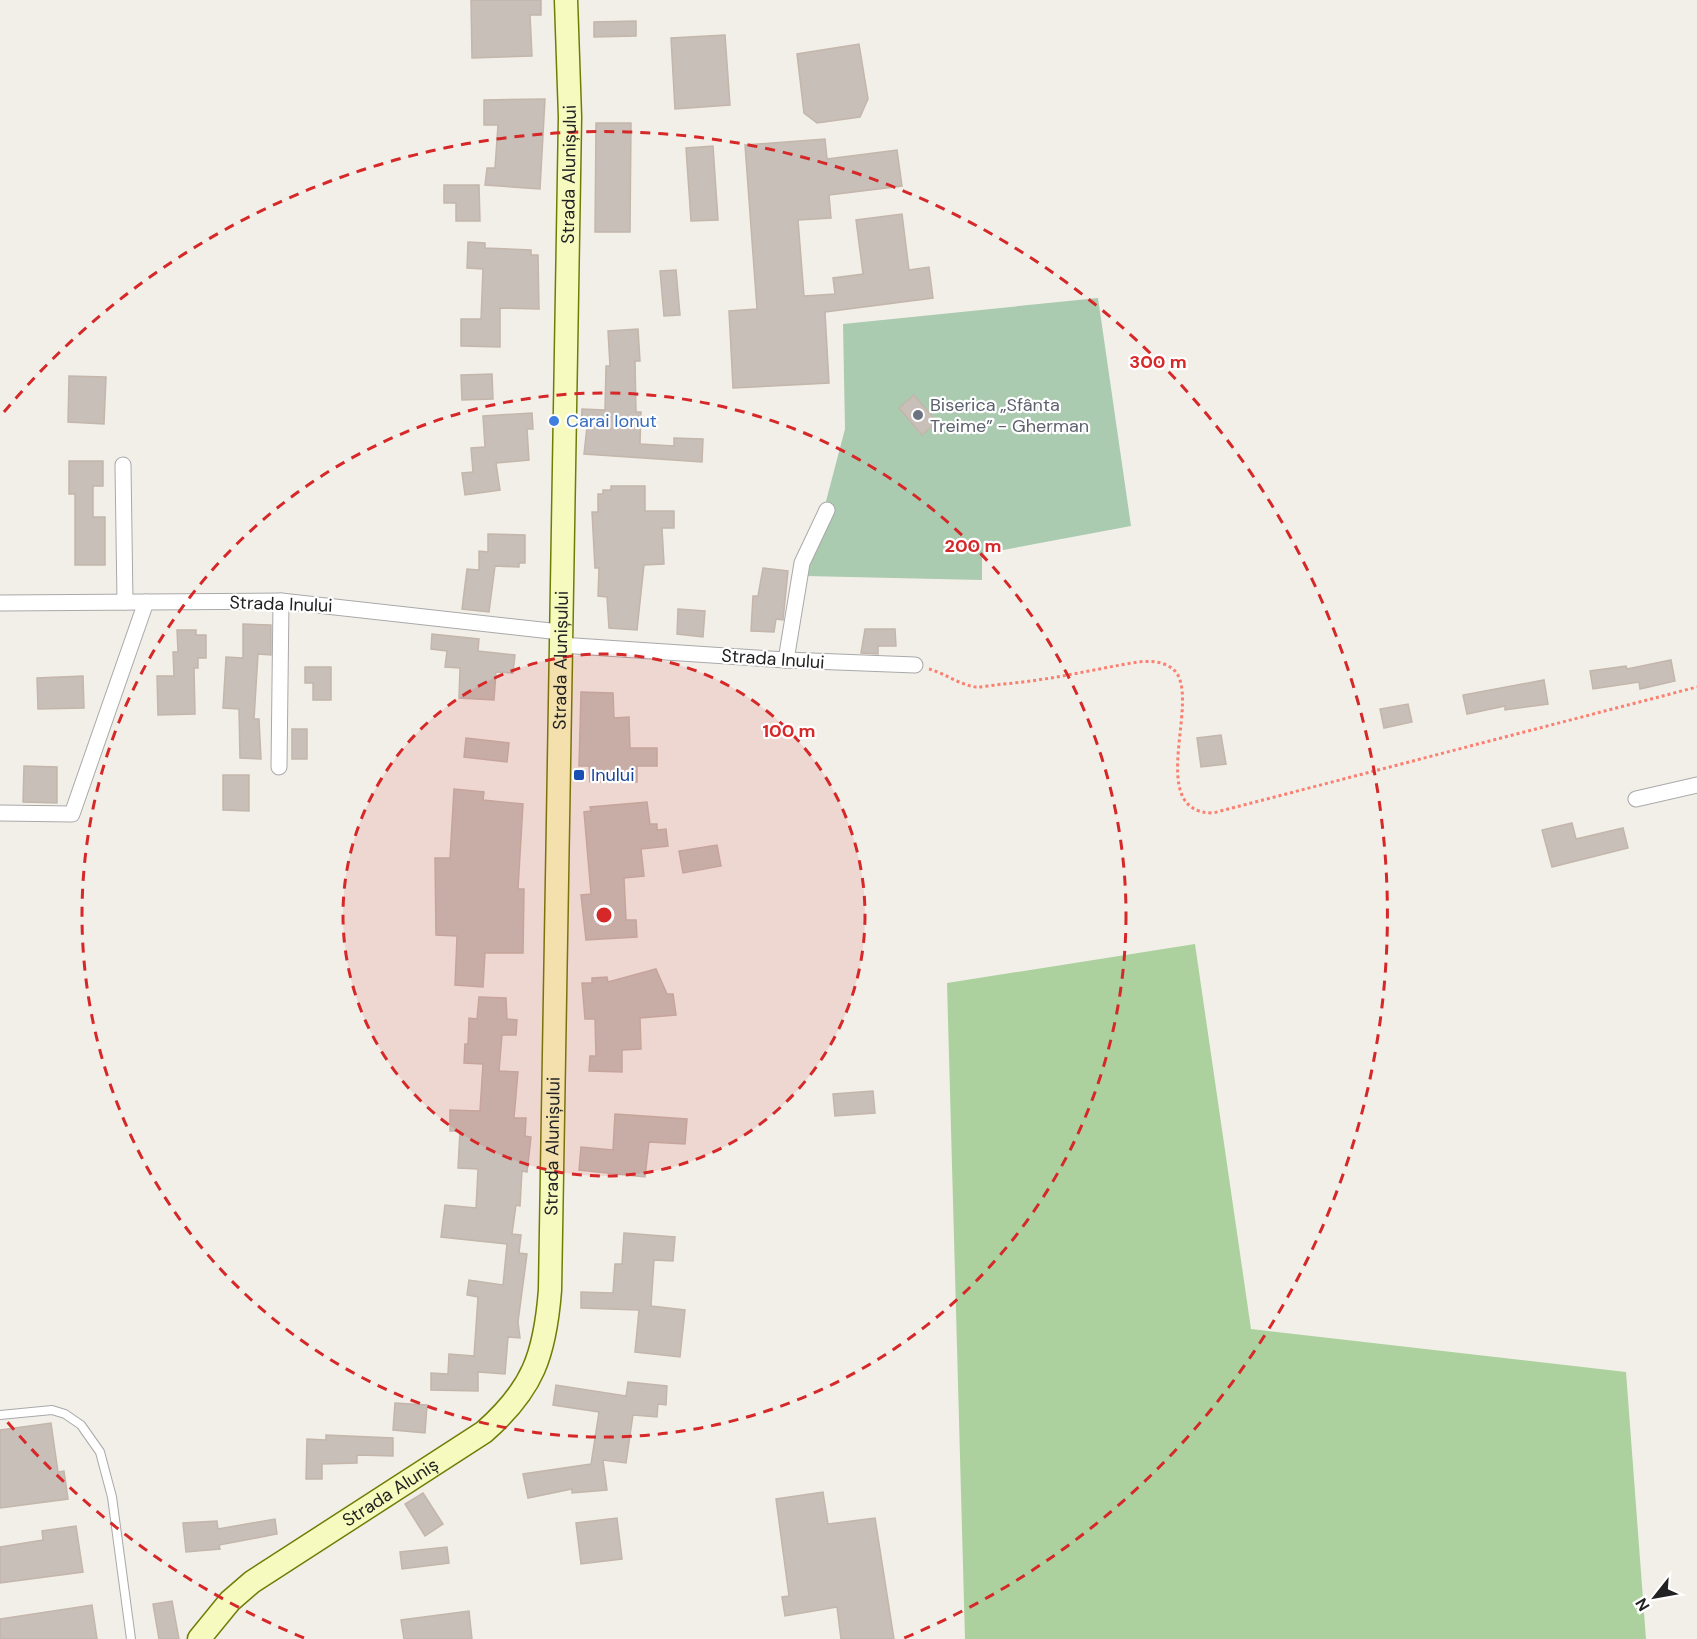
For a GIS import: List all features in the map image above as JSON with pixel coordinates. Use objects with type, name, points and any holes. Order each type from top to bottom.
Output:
[{"type":"main road","name":"Strada Alunișului","points":[[548,1321],[570,117],[566,0]]},
{"type":"main road","name":"Strada Aluniș","points":[[199,1639],[230,1601],[252,1582],[462,1448],[501,1417],[516,1402],[537,1368],[548,1321]]},
{"type":"street","points":[[123,465],[125,602]]},
{"type":"street","points":[[786,660],[788,635],[802,563],[827,510]]},
{"type":"street","name":"Strada Inului","points":[[0,603],[281,601],[560,639],[786,660],[915,665]]},
{"type":"street","points":[[279,767],[281,601]]},
{"type":"street","points":[[0,813],[72,814],[146,602]]},
{"type":"street","points":[[1635,799],[1697,784]]},
{"type":"lane","points":[[0,1415],[52,1410],[65,1414],[81,1425],[100,1452],[112,1497],[131,1639]]},
{"type":"path","points":[[915,665],[975,687],[1025,682],[1146,661],[1173,669],[1180,679],[1181,694],[1178,766],[1181,789],[1185,802],[1193,810],[1203,813],[1213,813],[1357,777],[1697,687]]},
{"type":"green space","points":[[1098,298],[1131,526],[982,554],[982,580],[805,576],[805,565],[835,510],[825,505],[845,429],[843,324]]},
{"type":"green space","points":[[1195,944],[1251,1329],[1626,1372],[1646,1639],[965,1639],[947,983]]},
{"type":"building","points":[[471,0],[541,0],[541,15],[530,15],[532,56],[472,58]]},
{"type":"building","points":[[636,21],[636,36],[594,37],[594,22]]},
{"type":"building","points":[[725,35],[730,105],[675,109],[671,38]]},
{"type":"building","points":[[859,44],[868,99],[860,117],[817,123],[804,113],[797,54]]},
{"type":"building","points":[[545,99],[540,189],[485,185],[487,168],[495,168],[498,125],[484,125],[484,100]]},
{"type":"building","points":[[596,123],[631,123],[630,232],[595,232]]},
{"type":"building","points":[[825,139],[827,159],[897,150],[902,186],[829,195],[831,218],[798,220],[804,296],[835,294],[833,278],[863,274],[856,220],[902,214],[909,270],[929,267],[933,298],[825,312],[829,383],[733,388],[729,311],[757,309],[745,145]]},
{"type":"building","points":[[713,146],[718,220],[691,221],[686,148]]},
{"type":"building","points":[[444,185],[479,185],[480,221],[456,221],[456,203],[444,203]]},
{"type":"building","points":[[468,242],[485,243],[485,248],[531,250],[531,255],[538,255],[539,309],[500,308],[500,347],[461,346],[461,319],[481,319],[483,269],[467,268]]},
{"type":"building","points":[[676,270],[680,315],[664,316],[660,271]]},
{"type":"building","points":[[638,329],[640,361],[635,361],[636,412],[641,412],[640,444],[674,446],[674,438],[703,439],[702,462],[584,454],[587,427],[581,426],[582,409],[605,410],[606,366],[610,366],[608,331]]},
{"type":"building","points":[[492,374],[493,399],[462,400],[461,375]]},
{"type":"building","points":[[69,376],[106,377],[104,424],[68,422]]},
{"type":"building","name":"Biserica „Sfânta Treime” - Gherman","points":[[914,395],[937,422],[922,435],[899,408]]},
{"type":"building","points":[[532,413],[533,429],[527,429],[529,460],[496,463],[500,490],[465,495],[462,473],[473,472],[471,448],[485,447],[483,416]]},
{"type":"building","points":[[69,461],[103,461],[103,486],[93,486],[93,517],[105,517],[105,565],[75,565],[75,494],[69,494]]},
{"type":"building","points":[[611,486],[645,486],[645,511],[674,511],[674,528],[662,528],[664,564],[644,565],[637,630],[609,628],[607,597],[598,596],[599,568],[595,568],[592,512],[598,512],[598,494],[603,494],[603,490],[611,490]]},
{"type":"building","points":[[488,534],[525,535],[525,563],[519,563],[519,567],[495,566],[489,612],[462,609],[467,569],[479,570],[479,551],[488,552]]},
{"type":"building","points":[[763,568],[788,571],[783,620],[776,619],[774,632],[751,631],[753,596],[758,596]]},
{"type":"building","points":[[678,609],[705,611],[703,637],[677,634]]},
{"type":"building","points":[[243,624],[271,625],[271,655],[258,654],[254,719],[259,719],[261,759],[240,758],[239,709],[223,708],[226,657],[243,658]]},
{"type":"building","points":[[865,629],[895,629],[896,646],[878,646],[878,654],[861,653]]},
{"type":"building","points":[[177,630],[196,630],[196,635],[206,635],[206,658],[198,658],[198,668],[194,668],[195,714],[158,715],[157,676],[174,676],[173,652],[178,652]]},
{"type":"building","points":[[432,634],[479,639],[478,651],[515,655],[513,673],[496,672],[494,700],[459,698],[460,668],[445,667],[447,651],[431,649]]},
{"type":"building","points":[[1671,660],[1675,681],[1640,689],[1639,682],[1593,689],[1590,671],[1626,666],[1627,669]]},
{"type":"building","points":[[305,667],[331,667],[331,700],[313,700],[313,683],[305,683]]},
{"type":"building","points":[[83,676],[84,708],[38,709],[37,678]]},
{"type":"building","points":[[1544,680],[1548,704],[1505,710],[1505,706],[1467,714],[1463,695]]},
{"type":"building","points":[[581,692],[613,693],[614,718],[629,717],[630,748],[657,748],[657,766],[637,766],[637,782],[590,782],[589,766],[579,766]]},
{"type":"building","points":[[1408,704],[1412,722],[1384,728],[1380,709]]},
{"type":"building","points":[[292,729],[307,729],[307,759],[292,759]]},
{"type":"building","points":[[1221,735],[1226,764],[1201,767],[1197,738]]},
{"type":"building","points":[[466,738],[509,743],[507,762],[464,757]]},
{"type":"building","points":[[24,766],[57,767],[57,803],[23,802]]},
{"type":"building","points":[[223,775],[249,775],[249,811],[223,810]]},
{"type":"building","points":[[454,789],[484,792],[483,800],[523,804],[518,889],[524,889],[523,953],[485,953],[483,987],[455,985],[457,936],[436,935],[435,858],[450,858]]},
{"type":"building","points":[[647,802],[650,824],[657,824],[657,830],[666,829],[668,846],[641,849],[644,876],[624,878],[626,920],[636,920],[637,937],[586,940],[581,895],[591,894],[584,812],[591,811],[590,807]]},
{"type":"building","points":[[1572,823],[1576,839],[1623,828],[1628,848],[1552,867],[1542,830]]},
{"type":"building","points":[[717,845],[721,866],[683,873],[679,851]]},
{"type":"building","points":[[656,969],[667,994],[673,994],[676,1015],[640,1018],[641,1049],[622,1050],[622,1072],[589,1071],[590,1056],[596,1056],[595,1019],[585,1019],[582,983],[592,983],[592,978],[607,977],[608,982]]},
{"type":"building","points":[[479,997],[506,998],[507,1019],[517,1020],[516,1035],[502,1035],[499,1071],[518,1072],[514,1118],[526,1118],[525,1136],[531,1137],[527,1172],[522,1171],[520,1206],[516,1205],[512,1234],[521,1235],[519,1253],[527,1254],[518,1322],[520,1338],[508,1337],[505,1374],[478,1372],[478,1391],[431,1390],[431,1373],[448,1374],[449,1354],[474,1356],[478,1297],[467,1295],[469,1280],[503,1285],[507,1244],[441,1237],[445,1205],[476,1208],[478,1169],[458,1168],[460,1131],[450,1131],[450,1110],[480,1111],[483,1064],[464,1063],[465,1044],[468,1044],[469,1018],[477,1019]]},
{"type":"building","points":[[873,1091],[875,1113],[835,1116],[833,1094]]},
{"type":"building","points":[[615,1114],[687,1119],[685,1144],[649,1142],[645,1177],[579,1170],[581,1147],[613,1150]]},
{"type":"building","points":[[624,1233],[675,1237],[673,1261],[654,1260],[651,1306],[685,1310],[680,1357],[635,1352],[639,1310],[581,1308],[581,1292],[613,1293],[615,1264],[622,1264]]},
{"type":"building","points":[[628,1382],[667,1386],[666,1405],[658,1404],[657,1417],[633,1415],[626,1463],[603,1460],[607,1490],[572,1493],[572,1489],[528,1498],[523,1474],[591,1464],[599,1412],[553,1405],[556,1385],[626,1396]]},
{"type":"building","points":[[395,1403],[427,1405],[425,1433],[393,1430]]},
{"type":"building","points":[[51,1423],[58,1472],[64,1471],[68,1499],[0,1508],[0,1430]]},
{"type":"building","points":[[326,1435],[393,1438],[393,1456],[357,1455],[357,1463],[322,1464],[322,1479],[306,1479],[307,1439],[326,1440]]},
{"type":"building","points":[[823,1492],[828,1524],[875,1518],[894,1639],[841,1639],[837,1607],[785,1616],[782,1597],[789,1596],[776,1499]]},
{"type":"building","points":[[423,1493],[443,1524],[425,1536],[405,1504]]},
{"type":"building","points":[[617,1518],[622,1559],[581,1564],[576,1523]]},
{"type":"building","points":[[275,1519],[277,1534],[219,1545],[220,1549],[186,1552],[183,1523],[217,1521],[218,1529]]},
{"type":"building","points":[[76,1526],[83,1572],[0,1583],[0,1547],[43,1540],[42,1531]]},
{"type":"building","points":[[447,1547],[449,1563],[402,1569],[400,1552]]},
{"type":"building","points":[[172,1601],[179,1639],[159,1639],[153,1604]]},
{"type":"building","points":[[92,1605],[97,1639],[0,1639],[0,1619]]},
{"type":"building","points":[[469,1611],[472,1639],[404,1639],[401,1620]]},
{"type":"place","name":"Biserica „Sfânta Treime” - Gherman","points":[[918,415]]},
{"type":"place","name":"Carai Ionut","points":[[554,421]]},
{"type":"place","name":"Inului","points":[[579,775]]}]
